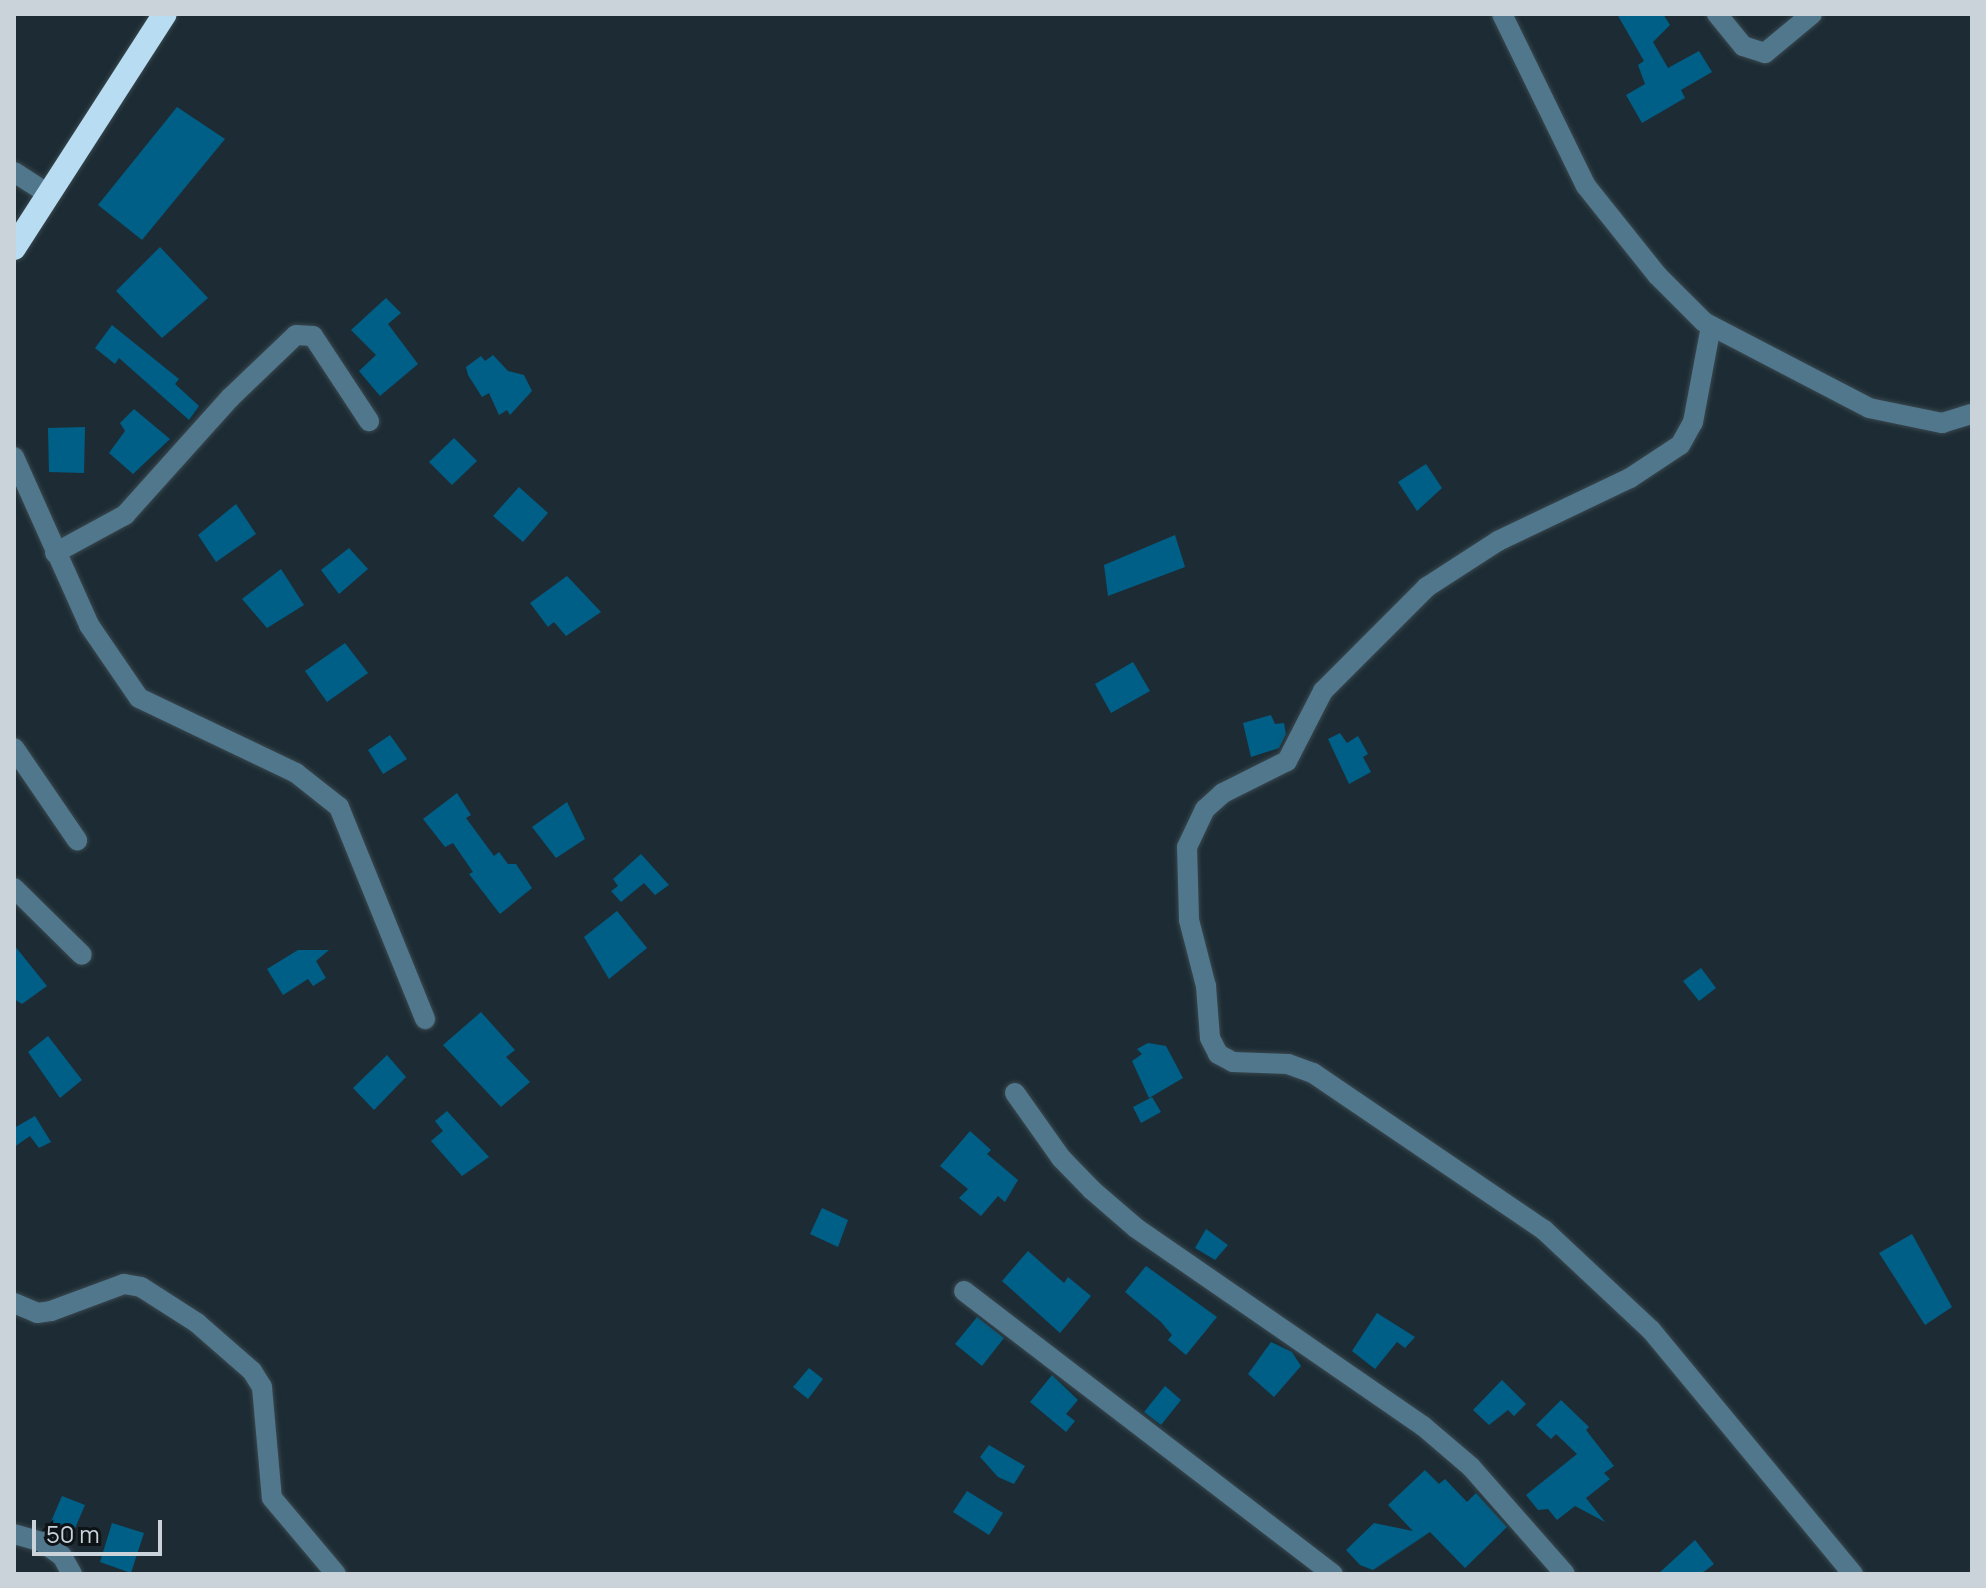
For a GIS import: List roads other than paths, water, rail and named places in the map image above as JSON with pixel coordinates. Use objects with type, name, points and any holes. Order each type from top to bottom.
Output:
[{"type":"highway","points":[[14,248],[165,14]]},
{"type":"street","points":[[1502,14],[1586,186],[1657,275],[1711,326],[1869,408],[1942,423],[1972,414]]},
{"type":"street","points":[[1717,14],[1743,46],[1765,53],[1812,14]]},
{"type":"street","points":[[14,172],[48,194]]},
{"type":"street","points":[[1711,326],[1693,422],[1680,445],[1630,478],[1498,541],[1427,587],[1323,691],[1287,761],[1223,793],[1205,809],[1187,847],[1189,920],[1206,986],[1210,1038],[1218,1054],[1233,1062],[1288,1064],[1313,1073],[1544,1230],[1651,1330],[1853,1574]]},
{"type":"street","points":[[55,553],[125,515],[230,398],[296,335],[313,336],[369,421]]},
{"type":"street","points":[[14,457],[89,625],[139,698],[296,773],[339,807],[425,1019]]},
{"type":"street","points":[[14,748],[77,840]]},
{"type":"street","points":[[14,888],[82,955]]},
{"type":"street","points":[[1015,1093],[1061,1158],[1092,1190],[1136,1228],[1423,1426],[1471,1467],[1565,1574]]},
{"type":"street","points":[[14,1303],[37,1313],[51,1311],[124,1284],[141,1287],[197,1323],[252,1371],[262,1387],[272,1498],[336,1574]]},
{"type":"street","points":[[964,1291],[1333,1574]]},
{"type":"street","points":[[14,1534],[52,1549],[72,1574]]}]
